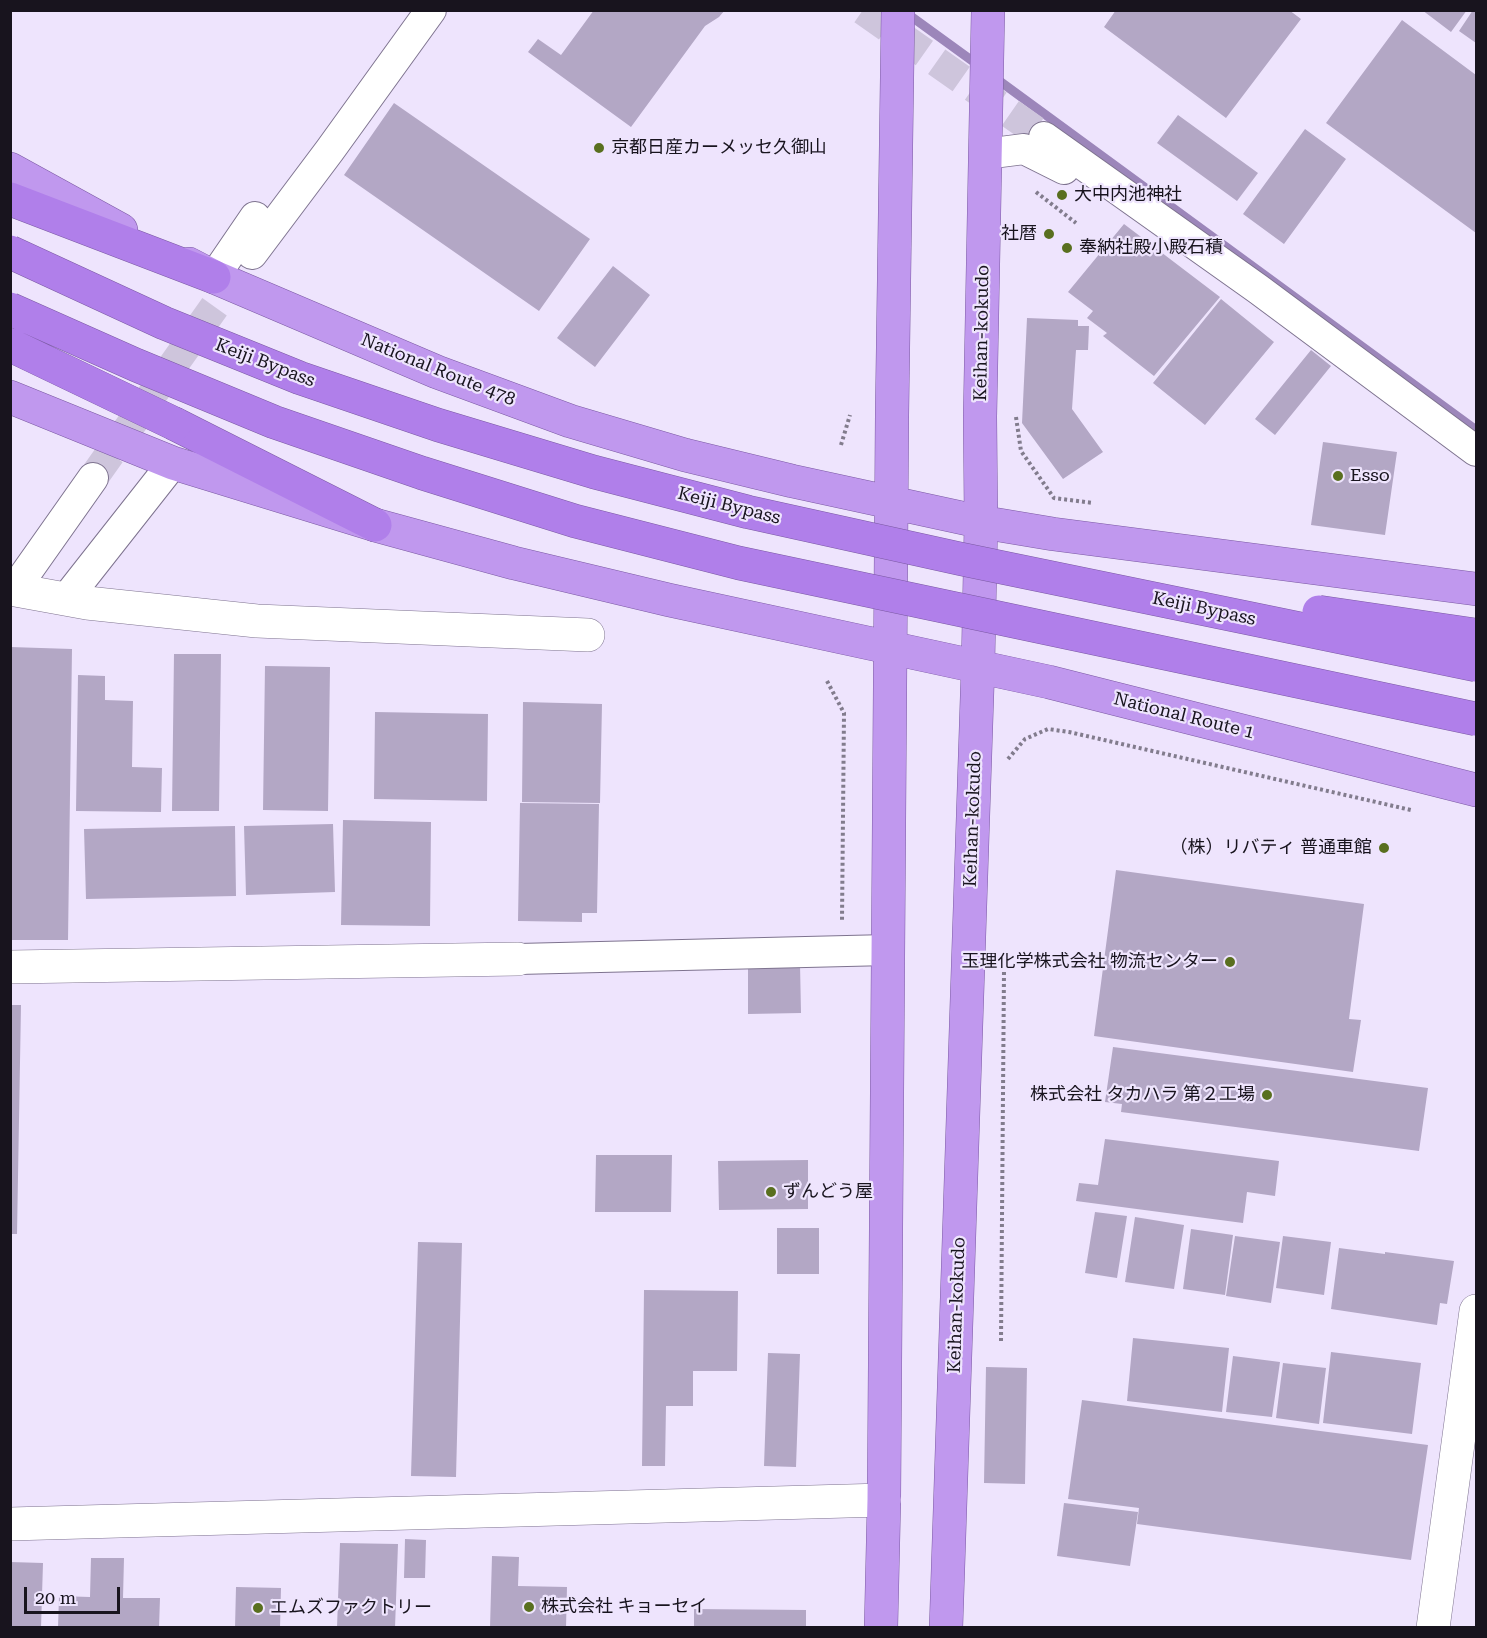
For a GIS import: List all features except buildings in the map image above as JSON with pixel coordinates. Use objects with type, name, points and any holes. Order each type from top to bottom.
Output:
[{"type":"highway","points":[[881,1628],[898,10]]},
{"type":"highway","name":"Keihan-kokudo","points":[[946,1628],[978,666],[988,10]]},
{"type":"highway","name":"National Route 478","points":[[10,169],[110,224],[214,277],[437,372],[570,421],[685,455],[892,502]]},
{"type":"highway","points":[[10,199],[214,277]]},
{"type":"highway","name":"Keiji Bypass","points":[[10,252],[174,327],[300,378],[438,425],[594,472],[737,509],[961,560],[1476,666]]},
{"type":"highway","points":[[10,309],[136,365],[274,422],[422,473],[575,520],[739,563],[1476,719]]},
{"type":"highway","points":[[10,345],[175,424],[375,525]]},
{"type":"highway","points":[[10,397],[172,463],[375,525],[514,563],[647,595],[890,648]]},
{"type":"highway","points":[[892,502],[981,522],[1053,534],[1476,589]]},
{"type":"highway","points":[[961,560],[1476,635]]},
{"type":"highway","name":"National Route 1","points":[[890,648],[1049,682],[1476,790]]},
{"type":"street","points":[[252,254],[431,10]]},
{"type":"street","points":[[1044,137],[1258,289],[1476,452]]},
{"type":"street","points":[[985,154],[1024,149],[1103,189],[1127,196]]},
{"type":"street","points":[[214,277],[304,150],[330,150]]},
{"type":"street","points":[[66,599],[172,463]]},
{"type":"street","points":[[93,478],[12,590],[87,603],[257,621],[588,635]]},
{"type":"street","points":[[10,967],[518,959],[888,950]]},
{"type":"street","points":[[1432,1628],[1476,1311]]},
{"type":"street","points":[[10,1524],[884,1500]]},
{"type":"path","points":[[1045,199],[1076,223]]},
{"type":"path","points":[[841,445],[850,415]]},
{"type":"path","points":[[1016,417],[1021,451],[1054,498]]},
{"type":"path","points":[[827,681],[844,713],[842,951]]},
{"type":"path","points":[[1006,769],[1007,760],[1025,739],[1048,729],[1418,812]]},
{"type":"path","points":[[1001,1341],[1004,970]]},
{"type":"waterway","points":[[905,12],[978,65]]},
{"type":"waterway","points":[[994,77],[1476,430]]},
{"type":"tunnel","points":[[863,10],[1044,137]]},
{"type":"tunnel","points":[[93,478],[252,254]]},
{"type":"place","name":"京都日産カーメッセ久御山","points":[[599,148]]},
{"type":"place","name":"大中内池神社","points":[[1062,195]]},
{"type":"place","name":"社暦","points":[[1049,234]]},
{"type":"place","name":"奉納社殿小殿石積","points":[[1067,248]]},
{"type":"place","name":"Esso","points":[[1338,476]]},
{"type":"place","name":"（株）リバティ 普通車館","points":[[1384,848]]},
{"type":"place","name":"玉理化学株式会社 物流センター","points":[[1230,962]]},
{"type":"place","name":"株式会社 タカハラ 第２工場","points":[[1267,1095]]},
{"type":"place","name":"ずんどう屋","points":[[771,1192]]},
{"type":"place","name":"株式会社 キョーセイ","points":[[529,1607]]},
{"type":"place","name":"エムズファクトリー","points":[[258,1608]]}]
